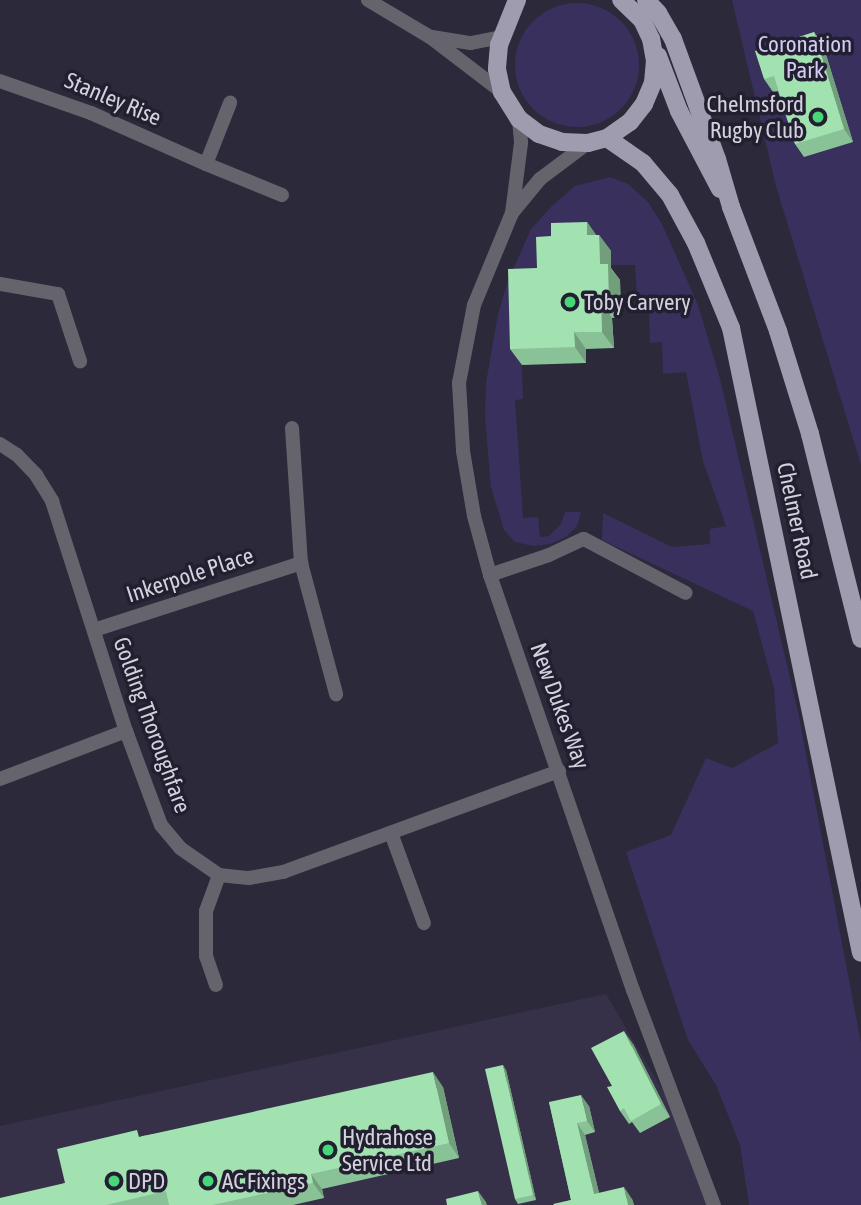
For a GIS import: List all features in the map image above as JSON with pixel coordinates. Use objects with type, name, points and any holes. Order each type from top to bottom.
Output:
[{"type":"main road","name":"Chelmer Road","points":[[517,0],[506,29],[497,69],[502,92],[519,119],[539,134],[550,138],[588,143],[607,138],[630,122],[644,104],[653,83],[655,61],[651,39]]},
{"type":"main road","points":[[506,29],[532,0]]},
{"type":"main road","name":"Chelmer Road","points":[[621,0],[642,20],[704,164],[731,207]]},
{"type":"main road","name":"Chelmer Road","points":[[646,0],[658,13],[673,39],[717,159],[731,207],[778,331],[810,434],[861,639]]},
{"type":"main road","name":"Chelmer Road","points":[[607,138],[643,163],[670,195],[696,243],[731,327],[861,953]]},
{"type":"street","points":[[368,0],[430,37],[502,92]]},
{"type":"street","points":[[430,37],[471,43],[506,29]]},
{"type":"street","name":"Stanley Rise","points":[[0,81],[78,108],[282,195]]},
{"type":"street","points":[[206,164],[230,103]]},
{"type":"street","name":"New Dukes Way","points":[[519,119],[521,143],[512,213],[474,305],[459,383],[463,451],[474,516],[490,575],[633,990],[715,1205]]},
{"type":"street","name":"New Dukes Way","points":[[512,213],[540,179],[588,143]]},
{"type":"street","points":[[0,284],[58,294],[80,361]]},
{"type":"street","points":[[292,428],[301,563],[336,694]]},
{"type":"street","name":"Golding Thoroughfare","points":[[0,444],[17,455],[36,475],[52,502],[126,731],[161,825],[180,848],[219,874],[249,878],[283,872],[559,771]]},
{"type":"street","points":[[490,575],[549,555],[584,539],[686,593]]},
{"type":"street","name":"Inkerpole Place","points":[[94,630],[301,563]]},
{"type":"street","points":[[0,779],[126,731]]},
{"type":"street","points":[[391,833],[424,923]]},
{"type":"street","points":[[216,985],[206,956],[206,911],[219,874]]},
{"type":"shaded area","points":[[606,994],[673,1108],[713,1205],[0,1205],[0,1126]]},
{"type":"green space","name":"Coronation Park","points":[[732,0],[861,0],[861,465],[776,186]]},
{"type":"green space","points":[[577,3],[601,8],[621,21],[634,41],[639,65],[634,89],[621,109],[601,122],[577,127],[553,122],[533,109],[520,89],[515,65],[520,41],[533,21],[553,8]]},
{"type":"green space","points":[[610,177],[628,184],[648,202],[662,224],[698,305],[719,375],[798,712],[861,1043],[861,1205],[749,1205],[740,1145],[716,1085],[688,1040],[626,852],[671,835],[706,758],[732,768],[778,743],[774,688],[753,611],[602,540],[603,513],[672,547],[710,544],[710,529],[726,526],[703,461],[686,372],[663,374],[662,342],[650,343],[649,311],[638,311],[635,265],[611,265],[611,252],[549,285],[519,286],[523,399],[515,400],[523,518],[538,517],[540,537],[549,536],[561,524],[565,512],[581,512],[577,526],[566,537],[550,544],[533,546],[515,542],[504,530],[491,487],[485,416],[486,383],[498,314],[508,281],[531,229],[552,206],[575,186]]},
{"type":"building","name":"Chelmsford Rugby Club","points":[[814,32],[844,129],[795,144],[774,76],[764,79],[755,51]]},
{"type":"building","name":"Toby Carvery","points":[[587,222],[587,235],[599,235],[600,264],[608,264],[609,301],[601,301],[602,332],[574,332],[575,347],[510,349],[508,269],[537,268],[536,237],[551,236],[551,223]]},
{"type":"building","points":[[624,1031],[661,1104],[631,1121],[624,1108],[620,1111],[607,1087],[612,1086],[591,1048]]},
{"type":"building","points":[[503,1065],[533,1195],[515,1199],[485,1069]]},
{"type":"building","points":[[433,1072],[449,1143],[311,1174],[313,1183],[212,1205],[169,1205],[166,1191],[106,1205],[0,1205],[0,1198],[65,1183],[57,1149],[137,1130],[139,1137]]},
{"type":"building","points":[[581,1095],[587,1121],[577,1123],[594,1194],[624,1187],[628,1205],[553,1204],[571,1200],[549,1102]]},
{"type":"building","points":[[478,1191],[482,1205],[447,1205],[446,1199]]},
{"type":"place","name":"Chelmsford Rugby Club","points":[[818,117]]},
{"type":"place","name":"Toby Carvery","points":[[570,302]]},
{"type":"place","name":"Hydrahose Service Ltd","points":[[328,1150]]},
{"type":"place","name":"DPD","points":[[114,1181]]},
{"type":"place","name":"AC Fixings","points":[[208,1181]]}]
